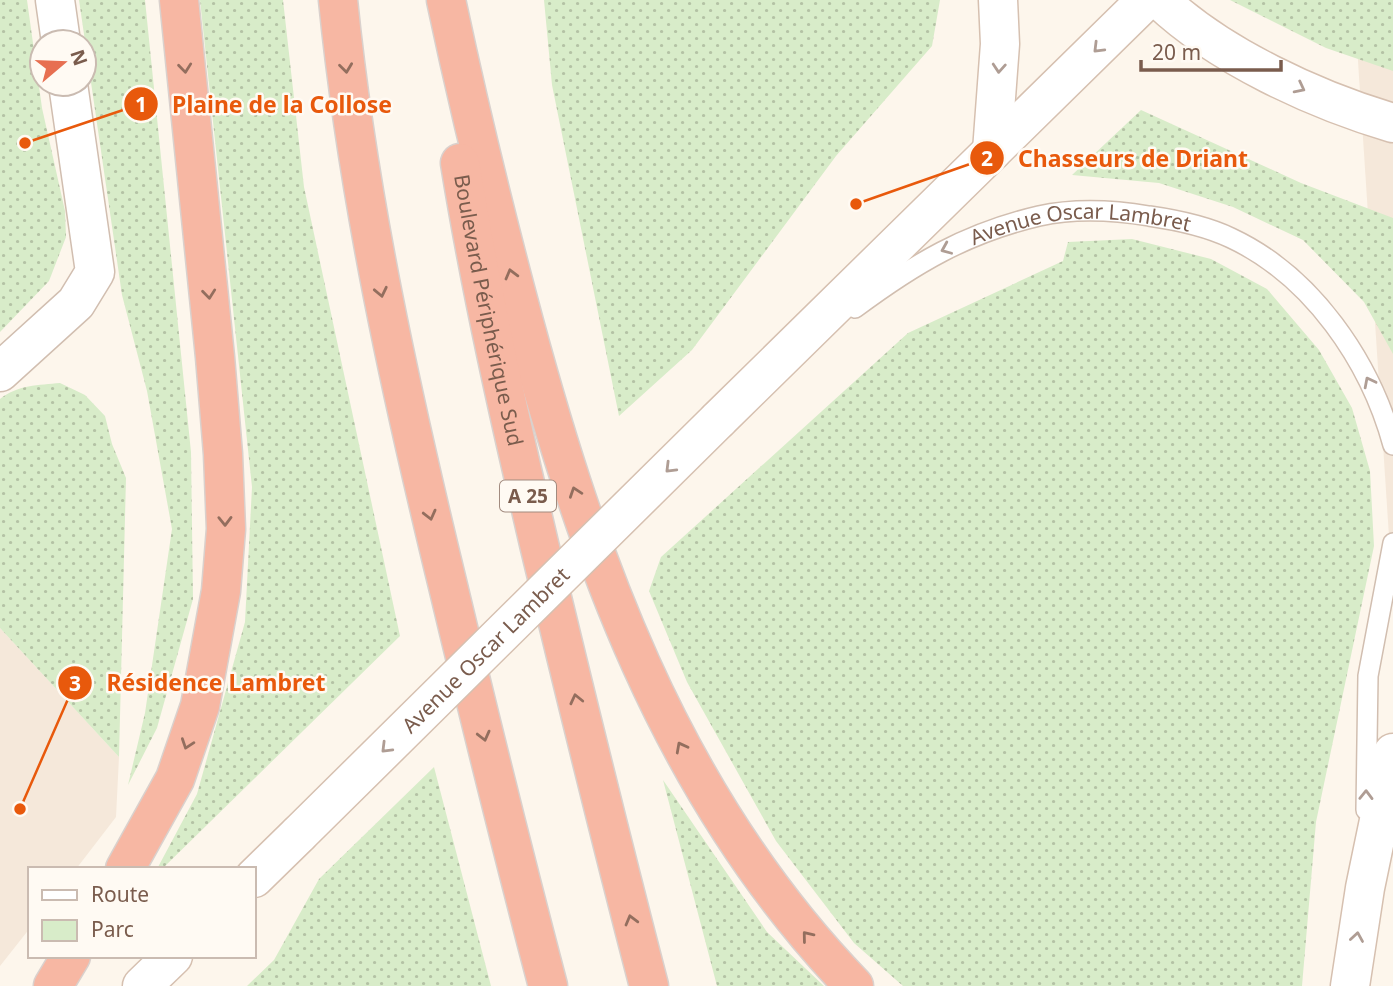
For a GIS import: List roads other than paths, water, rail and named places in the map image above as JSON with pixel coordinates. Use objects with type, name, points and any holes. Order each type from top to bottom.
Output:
[{"type":"highway","points":[[126,867],[175,779],[200,706],[221,591],[226,529],[215,357],[179,0]]},
{"type":"highway","points":[[338,0],[357,151],[378,277],[411,436],[502,812],[548,986]]},
{"type":"highway","name":"Boulevard Périphérique Sud","points":[[439,0],[449,89],[470,226],[514,437],[594,777],[649,986]]},
{"type":"highway","points":[[446,0],[478,141],[543,390],[561,451],[611,594],[640,667],[682,751],[736,841],[818,950],[854,986]]},
{"type":"highway","points":[[52,986],[70,958]]},
{"type":"main road","points":[[55,0],[59,28]]},
{"type":"main road","points":[[992,150],[1000,44],[998,0]]},
{"type":"main road","name":"Avenue Oscar Lambret","points":[[256,876],[1146,0]]},
{"type":"main road","points":[[1160,0],[1185,24],[1241,58],[1310,93],[1393,123]]},
{"type":"main road","points":[[0,372],[76,303],[95,272],[70,98]]},
{"type":"main road","points":[[1350,986],[1365,888],[1393,754]]},
{"type":"main road","points":[[142,986],[171,958]]},
{"type":"lane","name":"Avenue Oscar Lambret","points":[[718,420],[839,319],[936,253],[986,232],[1039,216],[1095,211],[1131,213],[1199,226],[1230,237],[1256,251],[1283,271],[1325,312],[1342,336],[1377,397],[1393,445]]},
{"type":"lane","points":[[1365,888],[1368,676],[1393,543]]},
{"type":"place","name":"Plaine de la Collose","points":[[25,143]]},
{"type":"place","name":"Chasseurs de Driant","points":[[856,204]]},
{"type":"place","name":"Résidence Lambret","points":[[20,809]]}]
